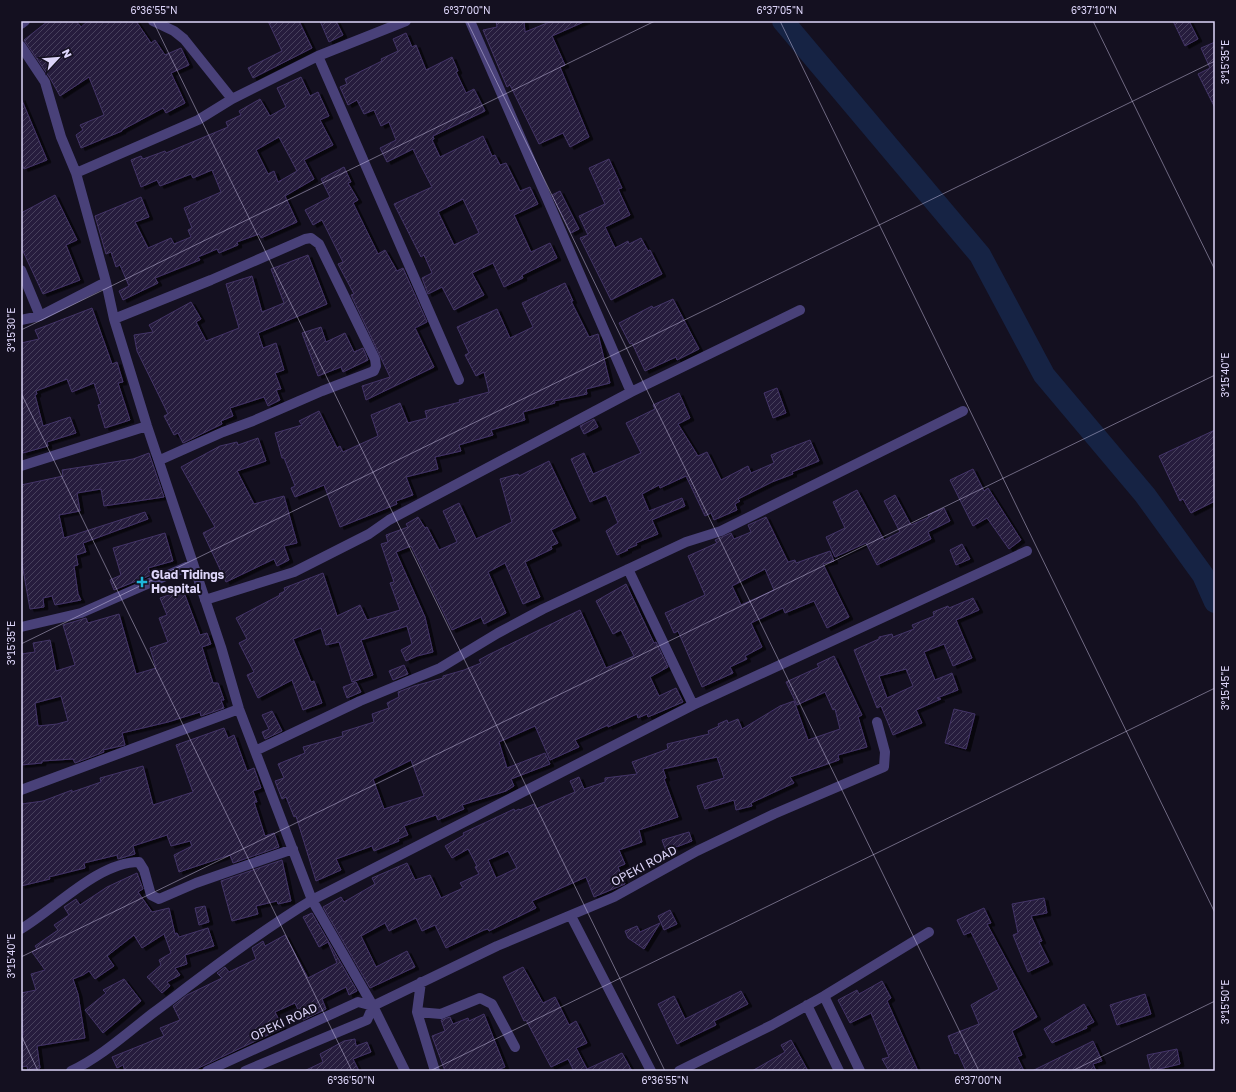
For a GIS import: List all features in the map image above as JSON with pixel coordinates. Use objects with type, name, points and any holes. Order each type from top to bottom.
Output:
[{"type":"street","points":[[21,24],[25,21]]},
{"type":"street","points":[[76,173],[198,120],[232,99],[318,56],[406,21]]},
{"type":"street","points":[[470,21],[631,392]]},
{"type":"street","points":[[157,22],[174,31],[184,39],[232,99]]},
{"type":"street","points":[[21,46],[45,82],[61,137],[76,173],[106,282],[114,319],[147,426],[160,460],[221,647],[239,709],[312,900],[373,1006],[405,1071]]},
{"type":"street","points":[[318,56],[459,380]]},
{"type":"street","points":[[114,319],[211,280],[305,239],[311,238],[319,244],[375,359],[376,366],[374,371],[322,391],[253,422],[223,432],[160,460]]},
{"type":"street","points":[[21,270],[40,316]]},
{"type":"street","points":[[21,320],[40,316],[106,282]]},
{"type":"street","points":[[205,600],[294,572],[369,534],[389,520],[631,392],[800,310]]},
{"type":"street","points":[[255,751],[360,701],[440,668],[523,619],[686,542],[721,531],[963,411]]},
{"type":"street","points":[[21,466],[147,426]]},
{"type":"street","points":[[71,1071],[110,1046],[210,970],[277,922],[312,900],[693,705],[1026,551]]},
{"type":"street","points":[[21,627],[81,613],[193,564]]},
{"type":"street","points":[[628,569],[693,705]]},
{"type":"street","points":[[21,790],[239,709]]},
{"type":"street","name":"OPEKI ROAD","points":[[245,1071],[267,1060],[367,1020],[373,1006],[421,982],[497,946],[571,916],[646,880],[774,814],[884,767],[885,752],[877,722]]},
{"type":"street","points":[[21,929],[44,911],[102,872],[128,862],[139,862],[144,870],[151,895],[159,899],[196,883],[293,849]]},
{"type":"street","points":[[571,916],[651,1071]]},
{"type":"street","points":[[679,1071],[772,1025],[824,996],[929,932]]},
{"type":"street","points":[[421,982],[417,1012],[435,1071]]},
{"type":"street","points":[[824,996],[860,1071]]},
{"type":"street","points":[[417,1012],[441,1014],[480,998],[492,1004],[515,1047]]},
{"type":"street","name":"OPEKI ROAD","points":[[207,1071],[358,1002],[373,1006]]},
{"type":"street","points":[[807,1005],[838,1071]]},
{"type":"street","points":[[263,1046],[267,1060]]},
{"type":"building","points":[[48,21],[76,21],[81,27],[88,21],[136,21],[151,43],[155,40],[165,55],[181,48],[189,65],[171,73],[185,103],[166,113],[163,108],[122,131],[81,148],[76,135],[83,130],[80,125],[104,115],[89,77],[60,96],[50,78],[24,40]]},
{"type":"building","points":[[268,21],[299,21],[312,48],[253,78],[248,68],[282,51]]},
{"type":"building","points":[[320,21],[336,21],[343,35],[329,42]]},
{"type":"building","points":[[496,21],[524,21],[525,32],[552,21],[586,21],[552,36],[565,65],[560,67],[589,137],[570,147],[563,133],[539,144],[510,85],[507,87],[483,30],[497,27]]},
{"type":"building","points":[[1173,21],[1189,21],[1198,39],[1185,46]]},
{"type":"building","points":[[406,33],[412,47],[416,45],[426,70],[452,57],[458,71],[456,72],[466,93],[474,89],[485,111],[433,136],[434,139],[432,140],[440,157],[483,136],[492,156],[495,155],[500,165],[506,163],[520,191],[530,187],[538,204],[514,215],[531,252],[550,243],[557,258],[522,275],[523,278],[504,287],[493,263],[472,273],[484,295],[454,310],[442,287],[428,294],[422,278],[432,273],[424,255],[421,257],[394,204],[432,187],[413,149],[387,162],[380,148],[396,140],[389,122],[381,126],[374,110],[364,114],[357,100],[348,105],[340,87],[347,84],[345,79],[382,61],[381,59],[398,51],[393,39]],"holes":[[[463,199],[479,233],[454,245],[438,212]]]},
{"type":"building","points":[[1215,42],[1215,108],[1198,74],[1210,68],[1201,48]]},
{"type":"building","points":[[301,77],[310,96],[318,92],[329,116],[320,120],[333,145],[304,160],[314,179],[285,196],[297,222],[261,238],[259,234],[237,242],[238,245],[219,253],[217,249],[198,257],[200,260],[155,278],[158,283],[123,300],[119,291],[129,286],[120,265],[116,267],[111,252],[106,254],[95,216],[141,197],[149,217],[135,222],[148,248],[171,238],[174,244],[191,237],[188,230],[192,228],[184,208],[221,192],[212,170],[193,178],[191,174],[160,186],[157,180],[141,187],[131,160],[141,156],[143,159],[165,151],[166,153],[228,127],[226,122],[241,115],[239,111],[260,99],[270,116],[286,107],[277,88]],"holes":[[[279,137],[297,171],[278,182],[274,171],[268,174],[256,150]]]},
{"type":"building","points":[[21,98],[47,160],[24,169],[21,162]]},
{"type":"building","points":[[609,159],[622,188],[618,189],[630,215],[605,227],[615,248],[628,241],[629,244],[641,238],[648,251],[650,250],[662,274],[611,300],[580,238],[588,235],[579,216],[605,204],[589,168]]},
{"type":"building","points":[[344,167],[351,182],[348,183],[358,200],[353,203],[378,254],[385,250],[397,271],[403,268],[427,322],[415,328],[434,367],[366,400],[362,386],[390,377],[351,295],[354,294],[338,264],[343,262],[322,220],[313,225],[305,210],[330,197],[321,179]]},
{"type":"building","points":[[560,191],[579,229],[571,233],[552,195]]},
{"type":"building","points":[[55,195],[77,240],[66,245],[80,280],[43,294],[21,247],[21,213]]},
{"type":"building","points":[[308,255],[327,304],[258,333],[263,348],[276,343],[284,370],[275,373],[281,389],[276,390],[280,400],[268,406],[264,397],[230,408],[233,416],[221,421],[222,424],[183,443],[178,433],[174,435],[164,416],[168,414],[137,351],[134,335],[153,332],[149,325],[191,302],[201,319],[196,322],[206,341],[239,328],[226,284],[252,276],[262,312],[284,303],[271,269]]},
{"type":"building","points":[[565,283],[573,301],[571,301],[589,337],[598,334],[610,383],[586,389],[587,394],[554,401],[555,403],[523,412],[525,420],[491,430],[493,435],[459,445],[461,451],[435,457],[438,469],[406,477],[413,495],[396,501],[397,504],[340,527],[324,485],[295,497],[291,488],[295,486],[284,458],[282,458],[275,433],[302,425],[299,421],[319,411],[337,448],[340,446],[343,452],[378,436],[371,415],[400,403],[408,423],[427,418],[425,411],[460,402],[459,400],[489,392],[484,372],[476,376],[465,355],[469,353],[457,327],[497,309],[510,338],[533,327],[522,303]]},
{"type":"building","points":[[673,299],[699,349],[677,360],[676,357],[645,371],[632,343],[630,344],[619,323],[652,306],[653,308]]},
{"type":"building","points":[[92,308],[112,364],[117,362],[123,382],[118,383],[130,420],[105,428],[98,405],[101,404],[94,383],[72,392],[67,379],[36,391],[37,394],[35,395],[43,426],[70,417],[76,433],[47,442],[48,446],[23,453],[21,447],[21,343],[39,339],[35,330]]},
{"type":"building","points":[[321,327],[326,342],[345,333],[354,352],[363,348],[368,360],[343,372],[341,367],[318,376],[302,333]]},
{"type":"building","points":[[777,388],[786,413],[773,418],[764,393]]},
{"type":"building","points":[[679,393],[690,418],[678,424],[698,456],[707,452],[721,480],[748,466],[751,473],[774,463],[771,455],[810,440],[819,461],[792,472],[793,474],[772,482],[738,499],[740,501],[735,504],[737,510],[714,520],[711,513],[705,516],[686,476],[660,488],[659,485],[642,494],[649,511],[682,498],[685,506],[652,520],[658,534],[636,543],[637,545],[617,555],[606,531],[618,523],[606,495],[590,502],[571,459],[584,453],[593,474],[641,453],[626,423],[655,409],[653,405]]},
{"type":"building","points":[[594,419],[598,427],[584,434],[580,426]]},
{"type":"building","points":[[1215,430],[1215,501],[1191,513],[1183,499],[1180,501],[1159,456]]},
{"type":"building","points":[[258,438],[266,461],[237,471],[254,504],[284,496],[297,543],[284,546],[289,560],[277,566],[274,559],[226,582],[203,533],[215,527],[181,467],[220,446],[237,442],[238,445]]},
{"type":"building","points":[[149,453],[164,497],[104,506],[101,489],[77,493],[80,511],[59,515],[64,538],[145,512],[148,519],[83,543],[86,552],[76,555],[78,565],[74,566],[78,594],[81,600],[55,605],[52,596],[43,598],[44,607],[30,609],[21,558],[21,485],[63,476],[62,470],[133,459]]},
{"type":"building","points":[[549,461],[576,518],[551,530],[558,543],[551,546],[552,549],[525,562],[540,597],[523,604],[505,563],[488,572],[506,613],[484,624],[481,617],[452,630],[411,546],[396,552],[425,617],[433,652],[417,656],[406,661],[401,650],[412,644],[407,626],[361,640],[373,675],[352,682],[339,642],[326,645],[321,628],[293,639],[311,682],[314,681],[322,703],[303,710],[292,680],[258,698],[247,675],[254,672],[239,643],[247,639],[236,618],[280,595],[279,594],[285,591],[284,588],[323,573],[337,616],[360,605],[367,620],[400,610],[390,583],[394,582],[381,544],[388,542],[386,535],[408,527],[406,524],[418,517],[425,528],[427,527],[439,550],[457,542],[443,511],[459,503],[476,539],[512,522],[500,479],[518,474],[519,476]]},
{"type":"building","points":[[973,469],[984,491],[988,488],[1021,540],[1009,549],[987,518],[973,526],[950,480]]},
{"type":"building","points":[[857,490],[884,540],[900,532],[884,501],[895,495],[911,525],[944,508],[950,521],[928,532],[931,539],[877,565],[866,543],[835,557],[826,537],[845,528],[833,502]]},
{"type":"building","points":[[766,517],[788,562],[795,560],[796,563],[830,551],[834,561],[823,564],[849,617],[827,628],[814,601],[785,613],[783,608],[751,623],[762,647],[745,656],[747,659],[730,667],[733,673],[702,687],[678,631],[674,633],[665,613],[705,595],[688,556],[717,543],[715,540],[731,533],[734,539],[751,532],[748,525]],"holes":[[[765,569],[774,590],[741,605],[732,586]]]},
{"type":"building","points":[[165,533],[173,561],[148,568],[151,575],[114,590],[110,580],[121,575],[113,548]]},
{"type":"building","points":[[962,544],[970,559],[956,565],[950,550]]},
{"type":"building","points":[[626,584],[654,643],[656,642],[668,667],[650,677],[659,696],[676,688],[683,702],[648,717],[647,714],[638,718],[637,714],[608,727],[608,725],[575,740],[579,747],[550,760],[535,726],[499,742],[507,768],[545,753],[550,764],[511,779],[514,786],[506,791],[462,805],[464,809],[438,820],[436,815],[404,826],[408,835],[398,839],[399,841],[374,851],[372,846],[336,859],[341,870],[316,881],[296,816],[294,817],[286,797],[282,799],[275,781],[284,778],[278,764],[305,753],[303,747],[343,736],[342,732],[374,722],[372,714],[389,708],[387,703],[399,697],[398,692],[443,678],[443,676],[481,663],[479,660],[488,655],[580,610],[606,668],[634,656],[621,630],[613,634],[596,601]],"holes":[[[411,760],[424,796],[384,809],[373,779]]]},
{"type":"building","points":[[183,590],[200,635],[207,633],[211,644],[202,647],[213,683],[218,683],[224,700],[221,700],[224,708],[201,716],[200,712],[168,722],[122,733],[125,745],[103,750],[104,752],[75,763],[73,759],[42,761],[42,763],[21,765],[21,654],[35,652],[33,643],[50,640],[56,671],[75,665],[63,625],[86,618],[88,623],[119,614],[136,674],[156,668],[150,648],[168,642],[159,618],[167,615],[160,598]],"holes":[[[61,696],[68,721],[38,726],[35,703]]]},
{"type":"building","points":[[973,598],[979,610],[956,620],[972,658],[953,666],[944,644],[924,652],[935,680],[952,673],[958,690],[937,698],[941,699],[916,710],[922,723],[893,735],[881,706],[877,708],[854,650],[879,639],[879,637],[892,634],[893,637],[914,629],[912,625],[934,616],[933,612],[948,606],[949,608]],"holes":[[[906,669],[913,686],[887,698],[879,676]]]},
{"type":"building","points":[[834,656],[862,715],[858,717],[867,747],[838,755],[839,760],[790,777],[794,783],[751,803],[752,806],[736,810],[734,800],[705,809],[697,786],[724,778],[717,757],[663,769],[666,778],[664,779],[678,817],[639,830],[642,842],[619,850],[625,864],[618,867],[625,884],[594,897],[586,877],[532,901],[536,908],[489,931],[488,929],[484,930],[446,948],[435,925],[422,931],[416,918],[389,931],[385,923],[361,936],[376,967],[407,951],[415,967],[370,988],[323,907],[341,897],[344,902],[375,884],[372,878],[407,863],[415,880],[430,875],[441,898],[463,888],[460,883],[479,874],[475,867],[477,866],[468,849],[452,858],[445,846],[464,835],[463,833],[514,809],[515,811],[520,810],[534,804],[536,809],[575,792],[570,781],[579,777],[584,789],[605,782],[605,778],[637,774],[632,762],[668,749],[667,744],[709,734],[708,731],[727,720],[728,723],[738,719],[742,729],[780,706],[794,701],[808,740],[840,729],[835,709],[833,710],[825,692],[797,705],[786,682],[819,667],[817,664]],"holes":[[[508,851],[517,868],[496,878],[488,860]]]},
{"type":"building","points":[[404,665],[408,674],[393,680],[389,671]]},
{"type":"building","points":[[356,682],[361,692],[347,698],[343,687]]},
{"type":"building","points":[[954,709],[975,714],[966,749],[945,743]]},
{"type":"building","points":[[272,711],[282,731],[265,739],[262,732],[269,729],[262,715]]},
{"type":"building","points":[[224,728],[228,738],[234,735],[247,771],[254,768],[261,788],[253,791],[257,802],[254,802],[265,836],[274,833],[279,847],[233,863],[230,855],[179,872],[174,855],[192,846],[190,841],[171,846],[167,835],[133,846],[135,854],[118,859],[117,855],[84,863],[85,868],[21,886],[21,804],[43,801],[72,790],[72,792],[101,782],[100,778],[143,766],[153,805],[193,792],[176,745]]},
{"type":"building","points":[[689,832],[692,841],[666,851],[662,840]]},
{"type":"building","points":[[282,860],[291,901],[278,904],[277,901],[256,906],[258,914],[232,921],[221,881]]},
{"type":"building","points":[[137,873],[143,889],[138,892],[152,912],[169,908],[175,934],[177,933],[179,937],[208,928],[214,946],[185,955],[187,964],[175,968],[180,975],[167,982],[170,986],[162,993],[147,977],[161,965],[159,960],[171,953],[164,934],[142,948],[134,935],[107,956],[114,966],[95,979],[89,971],[73,979],[78,994],[85,1038],[37,1046],[40,1068],[28,1070],[27,1066],[21,1067],[21,1036],[23,1035],[21,993],[36,990],[31,974],[45,970],[32,952],[37,949],[35,946],[58,930],[54,925],[69,915],[64,907],[76,899],[80,905],[107,887]]},
{"type":"building","points":[[1044,898],[1047,913],[1031,916],[1042,941],[1039,942],[1049,962],[1028,972],[1013,935],[1018,933],[1012,904]]},
{"type":"building","points":[[205,906],[209,922],[199,925],[195,908]]},
{"type":"building","points":[[984,908],[991,923],[987,924],[1037,1017],[1012,1031],[1022,1055],[1017,1057],[1024,1071],[966,1071],[958,1053],[955,1054],[948,1036],[979,1024],[971,1005],[999,989],[971,932],[964,935],[957,920]]},
{"type":"building","points":[[670,910],[677,924],[664,930],[658,916]]},
{"type":"building","points":[[312,913],[357,991],[349,995],[346,987],[322,999],[326,1009],[303,1020],[295,1003],[275,1012],[283,1028],[192,1071],[125,1071],[123,1065],[117,1068],[112,1057],[164,1036],[160,1028],[180,1020],[173,1006],[187,995],[222,978],[217,973],[225,967],[229,972],[256,959],[252,948],[263,941],[265,946],[285,935],[308,978],[337,963],[328,942],[319,947],[303,917]]},
{"type":"building","points":[[660,923],[644,949],[628,938],[625,931],[637,926],[640,932]]},
{"type":"building","points":[[523,967],[543,1003],[555,997],[569,1025],[576,1021],[587,1043],[576,1048],[587,1069],[622,1053],[632,1071],[574,1071],[568,1059],[551,1067],[526,1020],[524,1021],[503,977]]},
{"type":"building","points":[[124,979],[141,1001],[103,1033],[85,1010],[106,993],[103,990]]},
{"type":"building","points":[[882,981],[891,998],[887,1001],[918,1071],[889,1071],[882,1059],[889,1057],[871,1013],[850,1023],[838,1000],[857,990],[859,994]]},
{"type":"building","points":[[741,991],[748,1004],[714,1021],[716,1025],[677,1044],[658,1004],[674,996],[685,1019]]},
{"type":"building","points":[[1145,994],[1151,1014],[1117,1025],[1110,1005]]},
{"type":"building","points":[[1084,1004],[1094,1022],[1086,1026],[1087,1028],[1052,1043],[1044,1029]]},
{"type":"building","points":[[484,1014],[505,1067],[495,1071],[445,1071],[432,1036],[445,1031],[441,1020],[450,1017],[453,1024],[468,1018],[469,1021]]},
{"type":"building","points":[[355,1039],[356,1046],[367,1042],[371,1052],[353,1059],[359,1071],[304,1071],[323,1062],[320,1054],[344,1041]]},
{"type":"building","points":[[791,1040],[808,1071],[752,1071],[785,1052],[781,1045]]},
{"type":"building","points":[[1093,1041],[1102,1061],[1093,1064],[1096,1071],[1032,1071]]},
{"type":"building","points":[[1177,1049],[1180,1064],[1151,1071],[1147,1055]]},
{"type":"waterway","points":[[783,21],[980,255],[1044,375],[1145,495],[1203,575],[1215,602]]},
{"type":"place","name":"Glad Tidings Hospital","points":[[142,582]]}]
